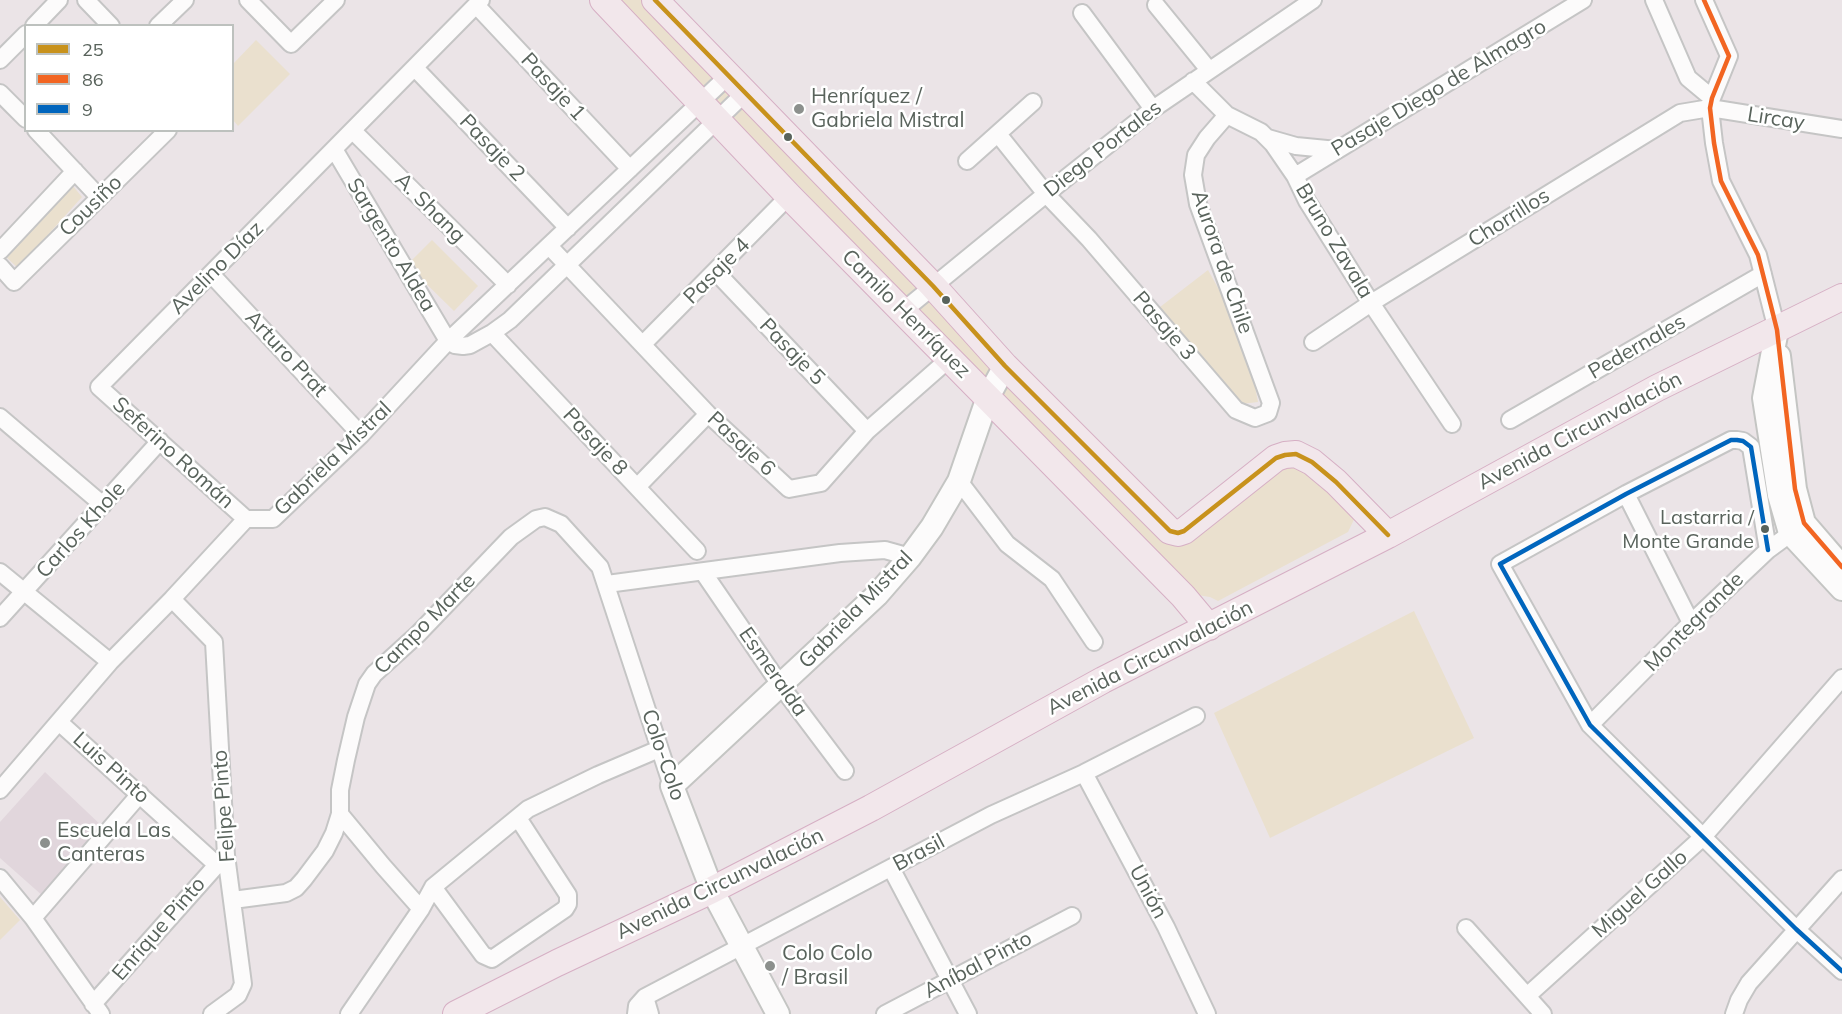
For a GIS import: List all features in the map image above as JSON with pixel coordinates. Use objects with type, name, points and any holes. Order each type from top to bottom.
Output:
[{"type":"main road","name":"Camilo Henríquez","points":[[655,0],[933,286],[1005,366],[1170,531],[1178,533],[1184,531],[1276,458],[1296,454],[1312,462],[1336,482],[1388,535]]},
{"type":"main road","name":"Camilo Henríquez","points":[[614,4],[708,111],[789,196],[1183,596],[1209,627]]},
{"type":"main road","name":"Avenida Circunvalación","points":[[456,1014],[557,963],[712,890],[871,808],[1103,680],[1388,535],[1658,388],[1842,297]]},
{"type":"street","points":[[36,24],[59,0]]},
{"type":"street","points":[[86,0],[109,24]]},
{"type":"street","points":[[160,24],[185,0]]},
{"type":"street","points":[[248,0],[291,44],[336,0]]},
{"type":"street","name":"Pasaje Diego de Almagro","points":[[1295,176],[1583,0]]},
{"type":"street","points":[[1654,0],[1688,78],[1711,103]]},
{"type":"street","points":[[1704,0],[1729,56],[1711,103],[1714,143],[1721,181],[1758,255],[1777,330],[1764,398],[1779,495],[1797,528],[1842,589]]},
{"type":"street","name":"Diego Portales","points":[[903,311],[1153,109],[1311,1]]},
{"type":"street","name":"Avelino Díaz","points":[[99,387],[479,3]]},
{"type":"street","name":"Pasaje 1","points":[[479,3],[630,169]]},
{"type":"street","points":[[1156,5],[1209,70]]},
{"type":"street","points":[[1082,13],[1153,109]]},
{"type":"street","points":[[0,60],[24,36]]},
{"type":"street","name":"Pasaje 2","points":[[415,68],[568,228]]},
{"type":"street","name":"Bruno Zavala","points":[[1193,81],[1227,115],[1261,132],[1268,138],[1295,176],[1307,201],[1371,303],[1452,424]]},
{"type":"street","name":"Gabriela Mistral","points":[[448,341],[455,345],[470,345],[510,320],[568,266],[708,111],[737,84]]},
{"type":"street","name":"Gabriela Mistral","points":[[0,790],[110,662],[172,600],[246,519],[273,519],[361,435],[448,341],[630,169],[708,111],[737,84]]},
{"type":"street","points":[[0,93],[24,117]]},
{"type":"street","points":[[967,160],[1033,102]]},
{"type":"street","name":"Lircay","points":[[1711,103],[1842,129]]},
{"type":"street","name":"Chorrillos","points":[[1313,342],[1371,303],[1680,113],[1711,103]]},
{"type":"street","name":"Aurora de Chile","points":[[1227,115],[1196,155],[1193,175],[1198,204],[1264,382]]},
{"type":"street","name":"A. Shang","points":[[353,131],[508,285]]},
{"type":"street","points":[[38,132],[99,197]]},
{"type":"street","name":"Cousiño","points":[[0,266],[14,282],[166,132]]},
{"type":"street","points":[[998,134],[1046,194]]},
{"type":"street","points":[[1268,138],[1303,147],[1336,150]]},
{"type":"street","name":"Sargento Aldea","points":[[334,149],[448,341]]},
{"type":"street","name":"Cousiño","points":[[0,250],[75,171]]},
{"type":"street","name":"Pasaje 3","points":[[1046,194],[1089,239],[1236,410],[1255,418],[1268,413],[1271,403],[1264,382]]},
{"type":"street","name":"Pasaje 4","points":[[643,344],[789,196]]},
{"type":"street","name":"Pasaje 6","points":[[549,246],[708,414],[789,489],[821,483],[867,431],[949,359]]},
{"type":"street","name":"Pasaje 5","points":[[716,272],[867,431]]},
{"type":"street","name":"Arturo Prat","points":[[211,274],[361,435]]},
{"type":"street","name":"Pedernales","points":[[1510,420],[1763,274]]},
{"type":"street","name":"Pasaje 8","points":[[492,333],[697,551]]},
{"type":"street","name":"Gabriela Mistral","points":[[672,786],[877,595],[910,557],[932,527],[959,481],[988,397],[1005,366]]},
{"type":"street","name":"Seferino Román","points":[[99,387],[246,519]]},
{"type":"street","points":[[637,487],[708,414]]},
{"type":"street","points":[[0,417],[103,505]]},
{"type":"street","points":[[1768,550],[1751,447],[1743,441],[1731,440],[1626,494],[1500,564],[1590,725],[1842,971]]},
{"type":"street","name":"Carlos Khole","points":[[0,618],[160,441]]},
{"type":"street","points":[[959,481],[1007,544],[1052,579],[1094,642]]},
{"type":"street","points":[[1626,494],[1691,623]]},
{"type":"street","name":"Colo-Colo","points":[[536,519],[545,517],[561,524],[600,567],[659,749],[712,890],[778,1014]]},
{"type":"street","name":"Campo Marte","points":[[233,900],[286,893],[296,888],[325,851],[334,833],[340,814],[344,768],[356,717],[367,684],[374,674],[418,634],[511,537],[536,519]]},
{"type":"street","points":[[1797,528],[1842,567]]},
{"type":"street","name":"Montegrande","points":[[1590,725],[1691,623],[1768,550],[1797,528]]},
{"type":"street","points":[[607,585],[873,550],[892,551],[910,557]]},
{"type":"street","points":[[0,572],[110,662]]},
{"type":"street","name":"Esmeralda","points":[[703,572],[781,686],[845,771]]},
{"type":"street","name":"Felipe Pinto","points":[[172,600],[214,642],[221,860],[233,900],[242,989],[238,995],[212,1014]]},
{"type":"street","name":"Miguel Gallo","points":[[1527,996],[1703,837],[1842,678]]},
{"type":"street","name":"Brasil","points":[[645,997],[991,815],[1196,716]]},
{"type":"street","name":"Luis Pinto","points":[[59,722],[140,794],[221,860]]},
{"type":"street","points":[[350,1014],[421,909],[433,887],[528,809],[659,749]]},
{"type":"street","name":"Unión","points":[[1084,772],[1166,927],[1207,1014]]},
{"type":"street","points":[[33,918],[140,794]]},
{"type":"street","points":[[340,814],[382,867],[421,909]]},
{"type":"street","points":[[433,887],[483,955],[492,958],[566,909],[568,895],[518,818]]},
{"type":"street","name":"Enrique Pinto","points":[[97,1009],[221,860]]},
{"type":"street","points":[[891,868],[969,1014]]},
{"type":"street","points":[[0,878],[33,918],[97,1009]]},
{"type":"street","points":[[1734,1014],[1738,1000],[1749,983],[1842,879]]},
{"type":"street","name":"Aníbal Pinto","points":[[885,1014],[1072,916]]},
{"type":"street","points":[[1466,928],[1543,1014]]},
{"type":"street","points":[[636,1014],[637,1006],[645,997],[651,1014]]},
{"type":"shaded area","points":[[614,0],[643,0],[998,366],[986,385],[804,191]]},
{"type":"shaded area","points":[[256,40],[290,74],[238,126],[234,121],[234,63]]},
{"type":"shaded area","points":[[73,186],[82,197],[18,268],[6,257]]},
{"type":"shaded area","points":[[432,240],[478,286],[454,311],[407,265]]},
{"type":"shaded area","points":[[1208,270],[1226,302],[1252,371],[1258,402],[1233,405],[1160,307]]},
{"type":"shaded area","points":[[1006,372],[1170,535],[1286,458],[1358,511],[1348,532],[1218,601],[1210,597],[1185,593],[995,397]]},
{"type":"shaded area","points":[[1414,611],[1474,738],[1270,838],[1214,713]]},
{"type":"shaded area","name":"Escuela Las Canteras","points":[[45,772],[104,828],[44,897],[0,858],[0,822]]},
{"type":"shaded area","points":[[0,897],[20,920],[0,940]]},
{"type":"transit line","name":"25","points":[[655,0],[933,286],[1005,366],[1170,531],[1178,533],[1184,531],[1276,458],[1296,454],[1312,462],[1336,482],[1388,535]]},
{"type":"transit line","name":"86","points":[[1704,0],[1729,56],[1710,108],[1721,181],[1758,255],[1777,330],[1795,489],[1804,523],[1842,567]]},
{"type":"transit line","name":"9","points":[[1768,550],[1751,447],[1743,441],[1731,440],[1626,494],[1500,564],[1590,725],[1796,929],[1842,971]]},
{"type":"place","name":"Henríquez / Gabriela Mistral","points":[[799,109]]},
{"type":"place","name":"Lastarria / Monte Grande","points":[[1765,529]]},
{"type":"place","name":"Escuela Las Canteras","points":[[45,843]]},
{"type":"place","name":"Colo Colo / Brasil","points":[[770,966]]}]
